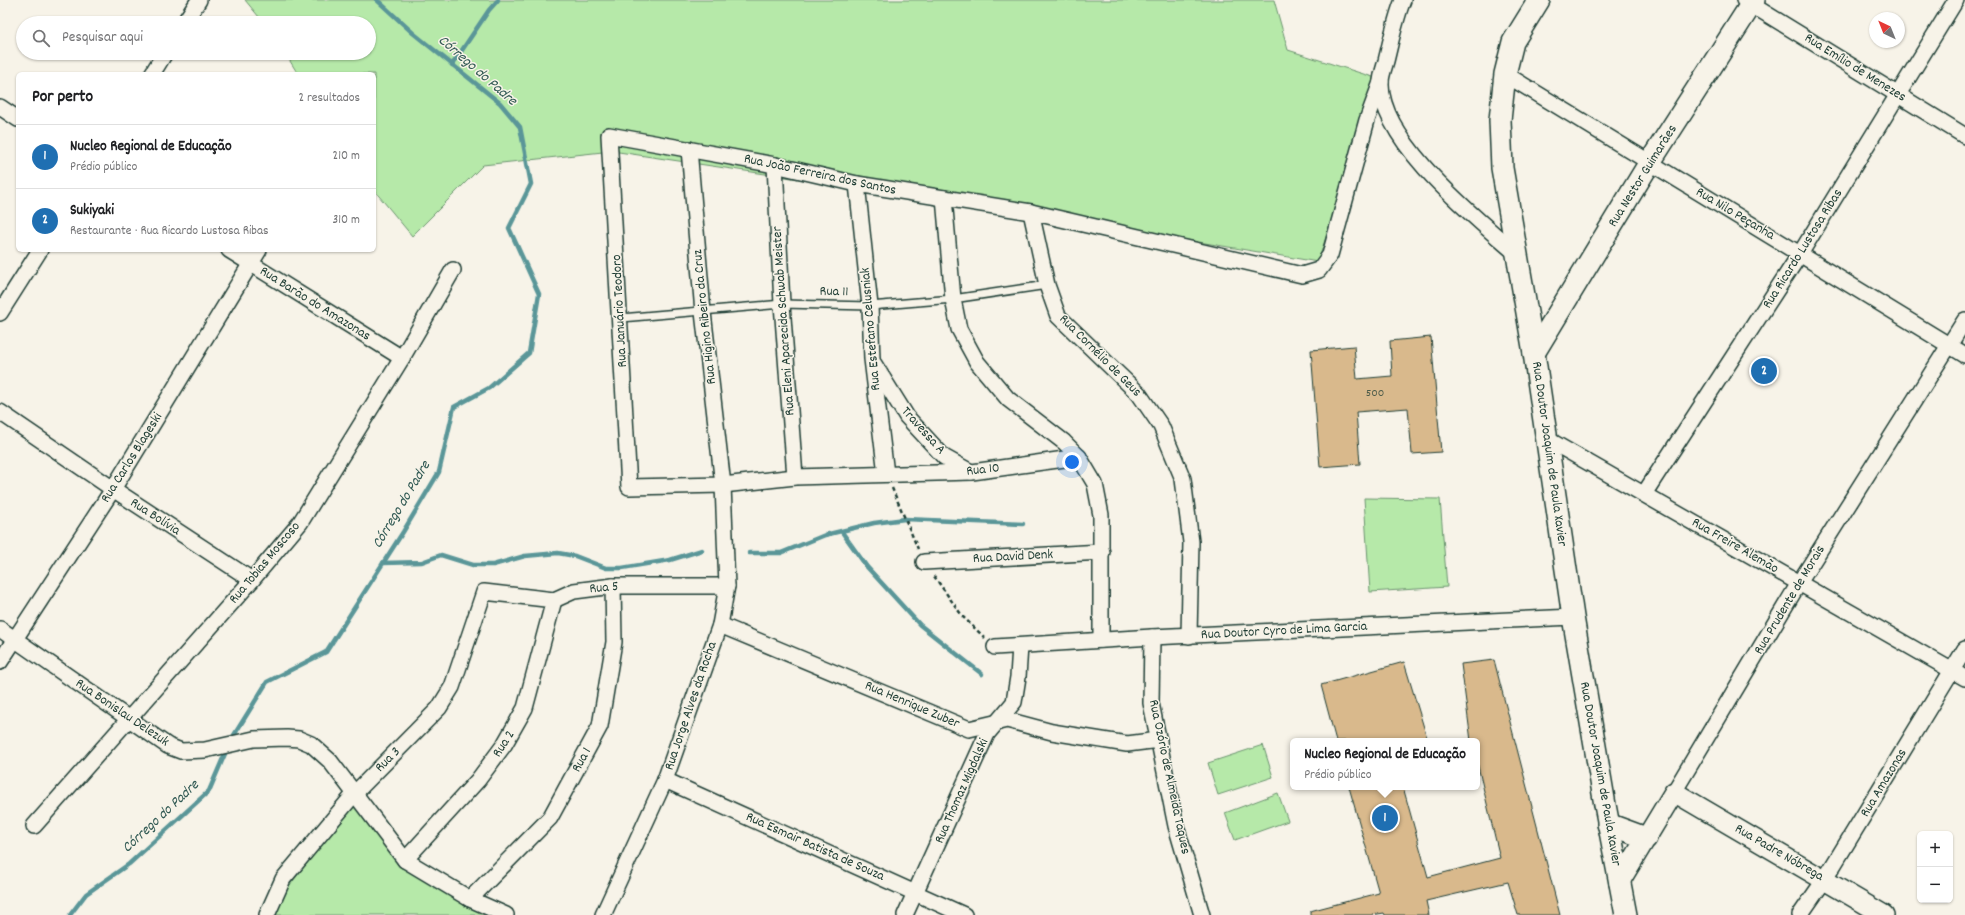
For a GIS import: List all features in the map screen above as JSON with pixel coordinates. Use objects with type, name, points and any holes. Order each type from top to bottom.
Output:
[{"type":"main road","name":"Rua Doutor Joaquim de Paula Xavier","points":[[1539,0],[1512,42],[1505,74],[1500,120],[1502,168],[1534,353],[1573,616],[1608,824],[1626,915]]},
{"type":"main road","name":"Rua Nestor Guimarães","points":[[1534,353],[1750,1]]},
{"type":"main road","points":[[1608,824],[1646,838]]},
{"type":"street","points":[[189,16],[199,0]]},
{"type":"street","points":[[1403,0],[1397,16],[1381,82],[1386,108],[1397,130],[1417,158],[1444,189],[1518,255]]},
{"type":"street","name":"Rua Ricardo Lustosa Ribas","points":[[1644,494],[1800,254],[1956,0]]},
{"type":"street","name":"Rua Emílio de Menezes","points":[[1750,1],[1965,136]]},
{"type":"street","points":[[153,72],[161,60]]},
{"type":"street","name":"Rua Nilo Peçanha","points":[[1505,74],[1965,355]]},
{"type":"street","name":"Rua João Ferreira dos Santos","points":[[609,136],[775,165],[857,184],[1031,212],[1302,275],[1319,270],[1330,255],[1367,120],[1381,82]]},
{"type":"street","points":[[0,107],[16,118]]},
{"type":"street","name":"Rua Januário Teodoro","points":[[609,136],[629,487]]},
{"type":"street","name":"Rua Higino Ribeiro da Cruz","points":[[689,149],[703,312],[723,485]]},
{"type":"street","name":"Rua Eleni Aparecida Schwab Meister","points":[[775,165],[782,304],[795,477]]},
{"type":"street","name":"Rua Estefano Celusniak","points":[[857,184],[870,306],[872,359],[886,474]]},
{"type":"street","points":[[944,198],[953,299],[958,329],[977,362],[1008,399],[1064,442],[1079,457],[1095,484],[1101,515],[1101,640]]},
{"type":"street","name":"Rua Cornélio de Geus","points":[[1031,212],[1046,286],[1058,316],[1139,394],[1161,426],[1183,479],[1192,542],[1189,636]]},
{"type":"street","points":[[0,313],[39,252]]},
{"type":"street","name":"Rua Barão do Amazonas","points":[[232,252],[402,358]]},
{"type":"street","name":"Rua Carlos Blageski","points":[[0,662],[113,489],[258,252]]},
{"type":"street","name":"Rua Tobias Moscoso","points":[[34,826],[130,719],[300,523],[402,358],[453,270]]},
{"type":"street","name":"Rua Prudente de Morais","points":[[1619,883],[1799,583],[1965,320]]},
{"type":"street","name":"Travessa A","points":[[872,359],[907,417],[944,457],[972,472]]},
{"type":"street","name":"Rua Bolívia","points":[[0,412],[113,489],[252,580]]},
{"type":"street","name":"Rua Freire Alemão","points":[[1547,439],[1965,678]]},
{"type":"street","name":"Rua 10","points":[[629,487],[723,485],[795,477],[972,472],[1079,457]]},
{"type":"street","name":"Rua Jorge Alves da Rocha","points":[[603,915],[665,780],[720,625],[727,586],[723,485]]},
{"type":"street","name":"Rua David Denk","points":[[924,562],[1102,552]]},
{"type":"street","name":"Rua 5","points":[[554,600],[574,591],[613,586],[727,586]]},
{"type":"street","name":"Rua 1","points":[[470,899],[550,818],[600,726],[614,642],[613,586]]},
{"type":"street","name":"Rua 3","points":[[267,915],[283,879],[355,793],[439,708],[452,687],[484,592],[554,600]]},
{"type":"street","name":"Rua 2","points":[[405,860],[478,780],[504,745],[525,708],[554,600]]},
{"type":"street","name":"Rua Doutor Cyro de Lima Garcia","points":[[995,647],[1152,637],[1573,616]]},
{"type":"street","name":"Rua Henrique Zuber","points":[[720,625],[969,729],[1007,720],[1052,732],[1127,744],[1159,740]]},
{"type":"street","name":"Rua Bonislau Delezuk","points":[[0,629],[168,746],[181,751],[205,750],[254,739],[299,739],[311,744],[330,761],[405,860]]},
{"type":"street","name":"Rua Ozório de Almeida Taques","points":[[1152,637],[1151,703],[1176,826],[1202,915]]},
{"type":"street","name":"Rua Thomaz Migdalski","points":[[905,915],[987,734],[999,722],[1014,702],[1018,677],[1020,646]]},
{"type":"street","name":"Rua Amazonas","points":[[1800,915],[1825,879],[1965,649]]},
{"type":"street","name":"Rua Esmair Batista de Souza","points":[[665,780],[916,892],[964,915]]},
{"type":"street","name":"Rua Padre Nóbrega","points":[[1674,792],[1825,879],[1884,915]]},
{"type":"street","points":[[405,860],[470,899],[506,915]]},
{"type":"lane","name":"Rua 11","points":[[620,318],[782,304],[870,306],[953,299],[1046,286]]},
{"type":"green space","points":[[245,0],[1274,0],[1288,50],[1376,78],[1318,262],[1038,215],[612,151],[483,165],[412,236],[376,192],[376,72],[297,72],[289,60],[376,60],[376,16],[258,16]]},
{"type":"green space","points":[[1364,498],[1440,499],[1447,587],[1370,592]]},
{"type":"green space","points":[[1263,745],[1273,777],[1218,795],[1208,763]]},
{"type":"green space","points":[[1278,793],[1288,821],[1235,840],[1225,813]]},
{"type":"green space","points":[[358,799],[386,843],[504,915],[269,915],[277,901]]},
{"type":"building","points":[[1431,337],[1441,452],[1412,454],[1408,408],[1356,412],[1360,464],[1320,467],[1311,350],[1354,346],[1357,379],[1392,376],[1390,341]]},
{"type":"building","points":[[1494,660],[1560,915],[1518,915],[1508,882],[1426,901],[1429,915],[1385,915],[1384,913],[1372,915],[1310,915],[1310,911],[1379,893],[1350,790],[1404,790],[1428,877],[1500,858],[1480,775],[1480,738],[1471,738],[1461,664]]},
{"type":"building","points":[[1404,662],[1427,738],[1335,738],[1321,685]]},
{"type":"waterway","name":"Córrego do Padre","points":[[231,740],[267,682],[326,652],[403,532],[439,472],[454,407],[489,388],[529,353],[539,294],[509,228],[531,184],[520,127],[500,103],[413,33],[377,0]]},
{"type":"waterway","points":[[452,65],[489,10],[498,0]]},
{"type":"waterway","points":[[749,553],[781,553],[825,535],[874,523],[905,519],[1023,524]]},
{"type":"waterway","points":[[842,532],[867,567],[920,625],[982,674]]},
{"type":"waterway","points":[[383,563],[422,562],[441,555],[473,565],[493,565],[525,556],[558,553],[575,556],[606,568],[622,568],[670,560],[702,550]]},
{"type":"waterway","name":"Córrego do Padre","points":[[70,915],[86,894],[129,864],[209,791],[227,749]]},
{"type":"place","name":"Sukiyaki","points":[[1764,371]]},
{"type":"place","name":"Nucleo Regional de Educação","points":[[1385,818]]}]
